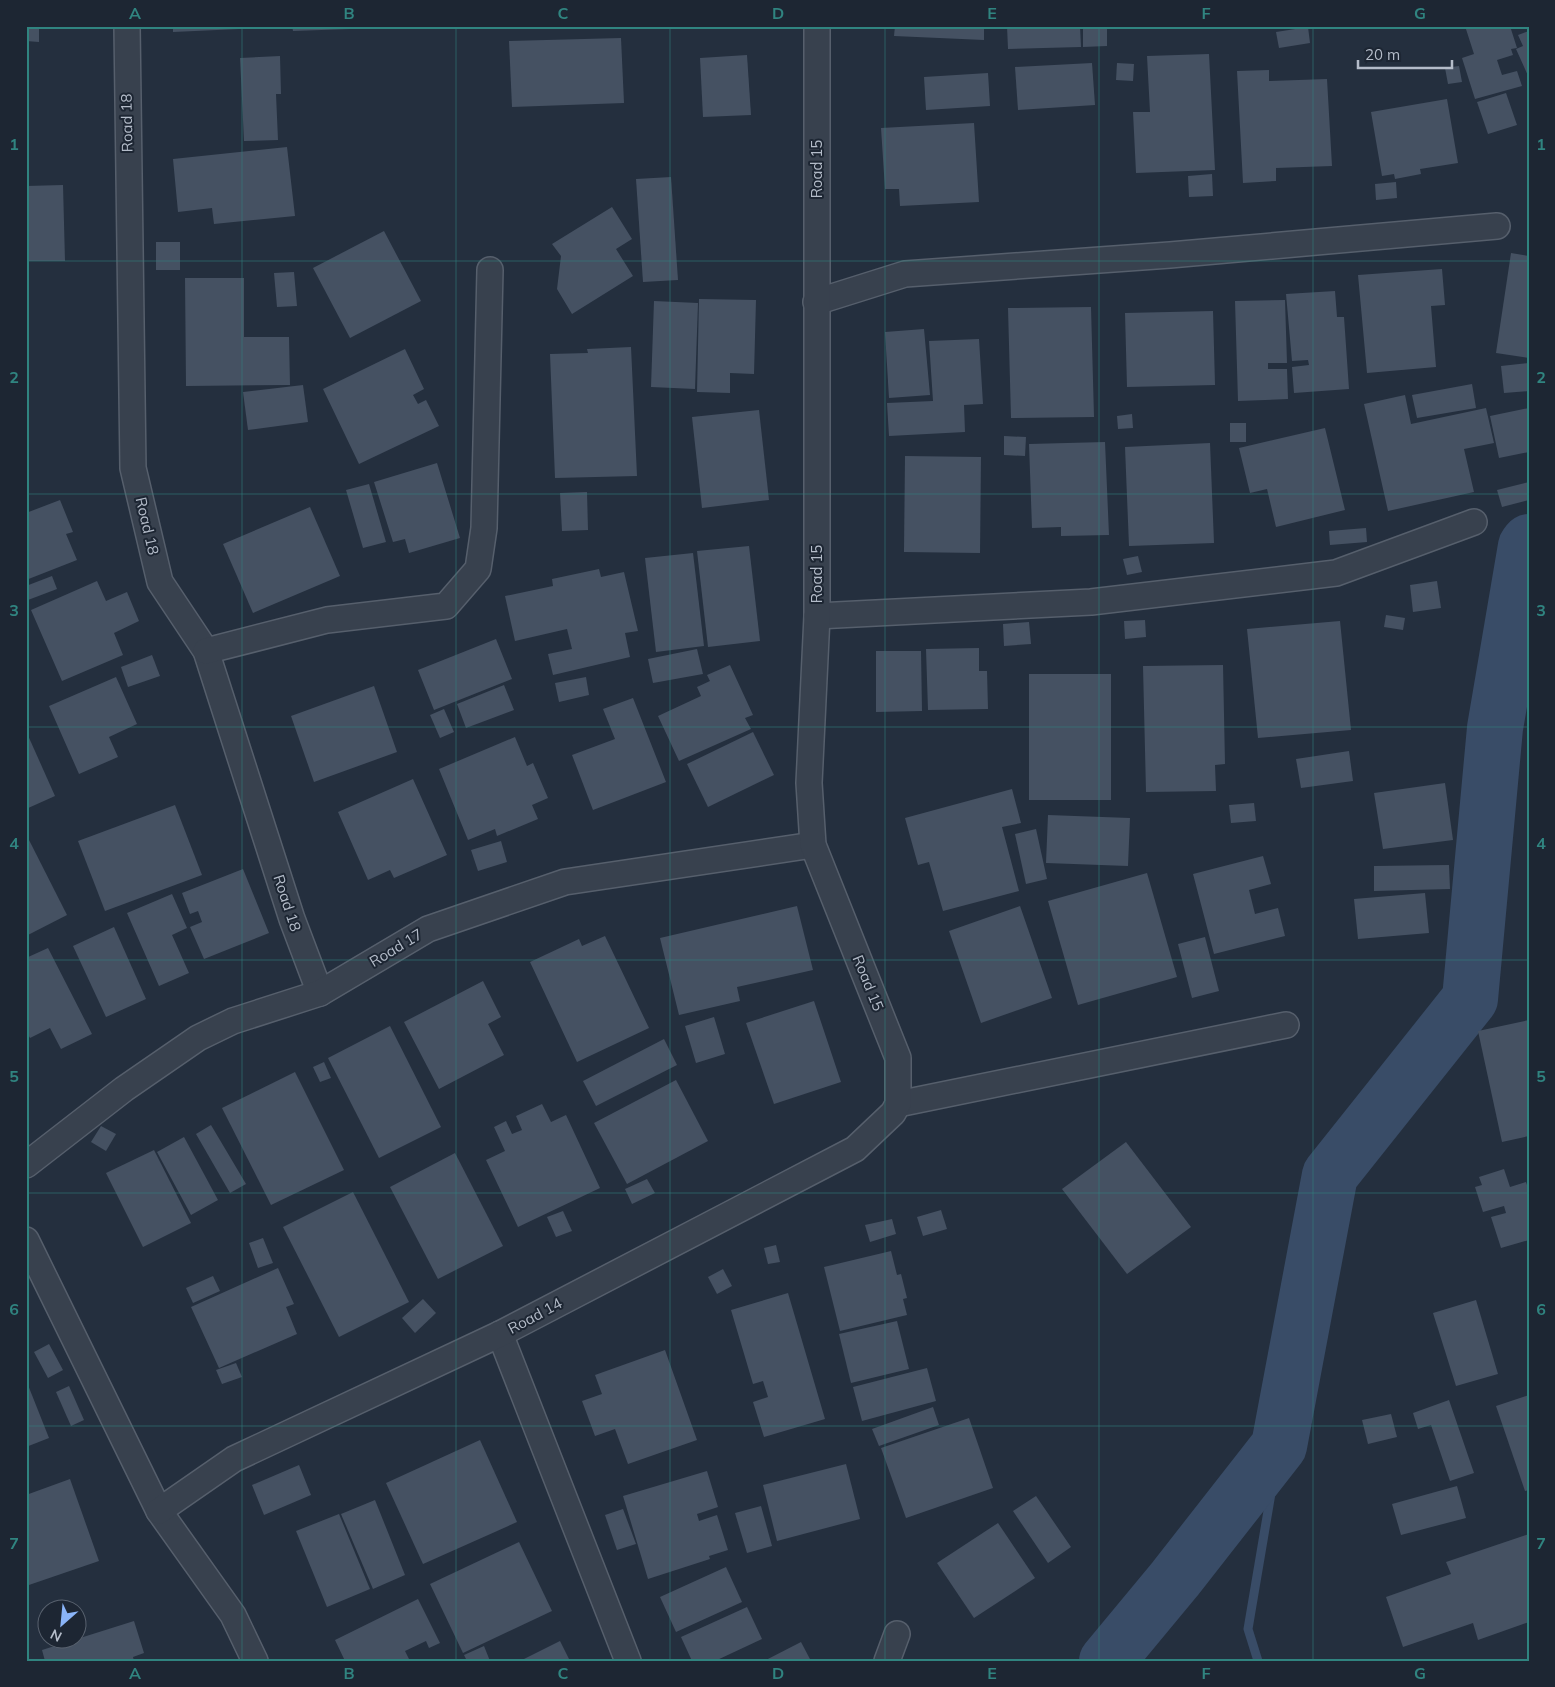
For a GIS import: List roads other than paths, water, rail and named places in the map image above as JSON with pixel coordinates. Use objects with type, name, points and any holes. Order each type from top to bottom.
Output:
[{"type":"street","name":"Road 18","points":[[126,26],[133,468],[160,582],[206,651],[292,919],[320,993]]},
{"type":"street","name":"Road 15","points":[[817,26],[817,616],[809,783],[814,845],[898,1058],[898,1104]]},
{"type":"street","points":[[816,302],[905,274],[1497,226]]},
{"type":"street","points":[[206,651],[327,620],[446,606],[478,569],[484,528],[490,270]]},
{"type":"street","points":[[817,616],[1091,602],[1336,573],[1474,522]]},
{"type":"street","name":"Road 17","points":[[26,1165],[124,1089],[198,1038],[233,1021],[320,993],[428,929],[566,882],[814,845]]},
{"type":"street","points":[[898,1104],[1286,1025]]},
{"type":"street","name":"Road 14","points":[[159,1511],[234,1459],[500,1334],[855,1149],[893,1113],[898,1104]]},
{"type":"street","points":[[26,1240],[159,1511],[233,1615],[255,1661]]},
{"type":"street","points":[[500,1334],[628,1661]]},
{"type":"street","points":[[887,1661],[897,1634]]},
{"type":"waterway","points":[[1107,1661],[1175,1579],[1279,1446],[1330,1175],[1470,999],[1495,728],[1526,546],[1529,542]]},
{"type":"waterway","points":[[1258,1661],[1248,1629],[1279,1446]]}]
